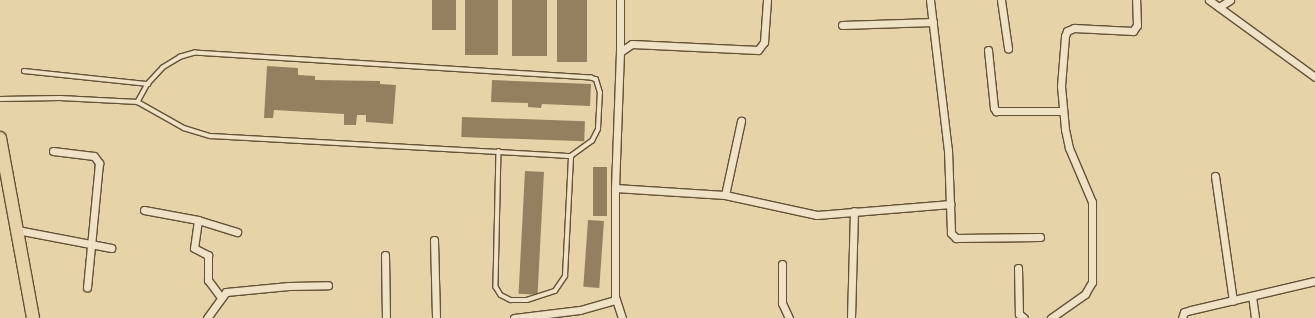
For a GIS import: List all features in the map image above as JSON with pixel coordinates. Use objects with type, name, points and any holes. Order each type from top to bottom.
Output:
[{"type":"main road","points":[[0,138],[33,318]]},
{"type":"street","points":[[620,0],[620,52],[615,188],[616,300],[622,318]]},
{"type":"street","points":[[620,52],[632,44],[758,50],[764,42],[767,0]]},
{"type":"street","points":[[930,0],[948,150],[951,233],[956,238],[1040,237]]},
{"type":"street","points":[[1001,0],[1008,48]]},
{"type":"street","points":[[1051,318],[1084,294],[1092,282],[1092,202],[1069,148],[1063,111],[1061,86],[1067,31],[1074,28],[1102,28],[1132,31],[1137,25],[1136,0]]},
{"type":"street","points":[[1209,0],[1315,77]]},
{"type":"street","points":[[1219,7],[1230,0]]},
{"type":"street","points":[[842,25],[933,22]]},
{"type":"street","points":[[988,50],[994,108],[996,111],[1063,111]]},
{"type":"street","points":[[725,195],[740,120]]},
{"type":"street","points":[[53,152],[94,156],[100,163],[87,287]]},
{"type":"street","points":[[1215,176],[1220,228],[1232,301]]},
{"type":"street","points":[[615,188],[725,195],[817,215],[951,204]]},
{"type":"street","points":[[144,210],[198,220],[237,232]]},
{"type":"street","points":[[851,318],[854,211]]},
{"type":"street","points":[[198,220],[194,248],[208,255],[208,280],[221,297]]},
{"type":"street","points":[[17,230],[111,248]]},
{"type":"street","points":[[434,240],[436,318]]},
{"type":"street","points":[[385,255],[386,318]]},
{"type":"street","points":[[782,264],[782,303],[789,318]]},
{"type":"street","points":[[1018,268],[1019,314],[1024,318]]},
{"type":"street","points":[[1182,318],[1184,312],[1315,281]]},
{"type":"street","points":[[207,318],[226,292],[289,286],[328,285]]},
{"type":"street","points":[[1252,296],[1255,318]]},
{"type":"street","points":[[514,318],[580,310],[616,300]]},
{"type":"lane","points":[[0,99],[60,98],[138,102],[184,128],[211,136],[571,156],[592,141],[598,129],[599,85],[591,78],[195,53],[181,58],[163,68],[148,84],[138,102]]},
{"type":"lane","points":[[24,71],[148,84]]},
{"type":"lane","points":[[499,151],[496,287],[501,295],[511,300],[543,297],[562,285],[565,276],[571,156]]},
{"type":"building","points":[[432,0],[456,0],[456,30],[432,30]]},
{"type":"building","points":[[465,0],[498,0],[498,55],[465,55]]},
{"type":"building","points":[[512,0],[547,0],[547,56],[512,56]]},
{"type":"building","points":[[557,0],[587,0],[587,62],[557,62]]},
{"type":"building","points":[[267,66],[298,68],[298,75],[315,76],[315,80],[380,81],[380,84],[396,85],[393,124],[366,122],[366,115],[357,115],[356,125],[344,125],[344,114],[274,110],[273,118],[264,118]]},
{"type":"building","points":[[492,80],[591,84],[590,106],[542,104],[541,108],[528,107],[528,103],[491,102]]},
{"type":"building","points":[[462,117],[585,121],[584,141],[461,137]]},
{"type":"building","points":[[593,167],[607,167],[607,216],[593,216]]},
{"type":"building","points":[[525,171],[544,172],[538,295],[519,294]]},
{"type":"building","points":[[588,220],[604,221],[599,288],[583,287]]}]
